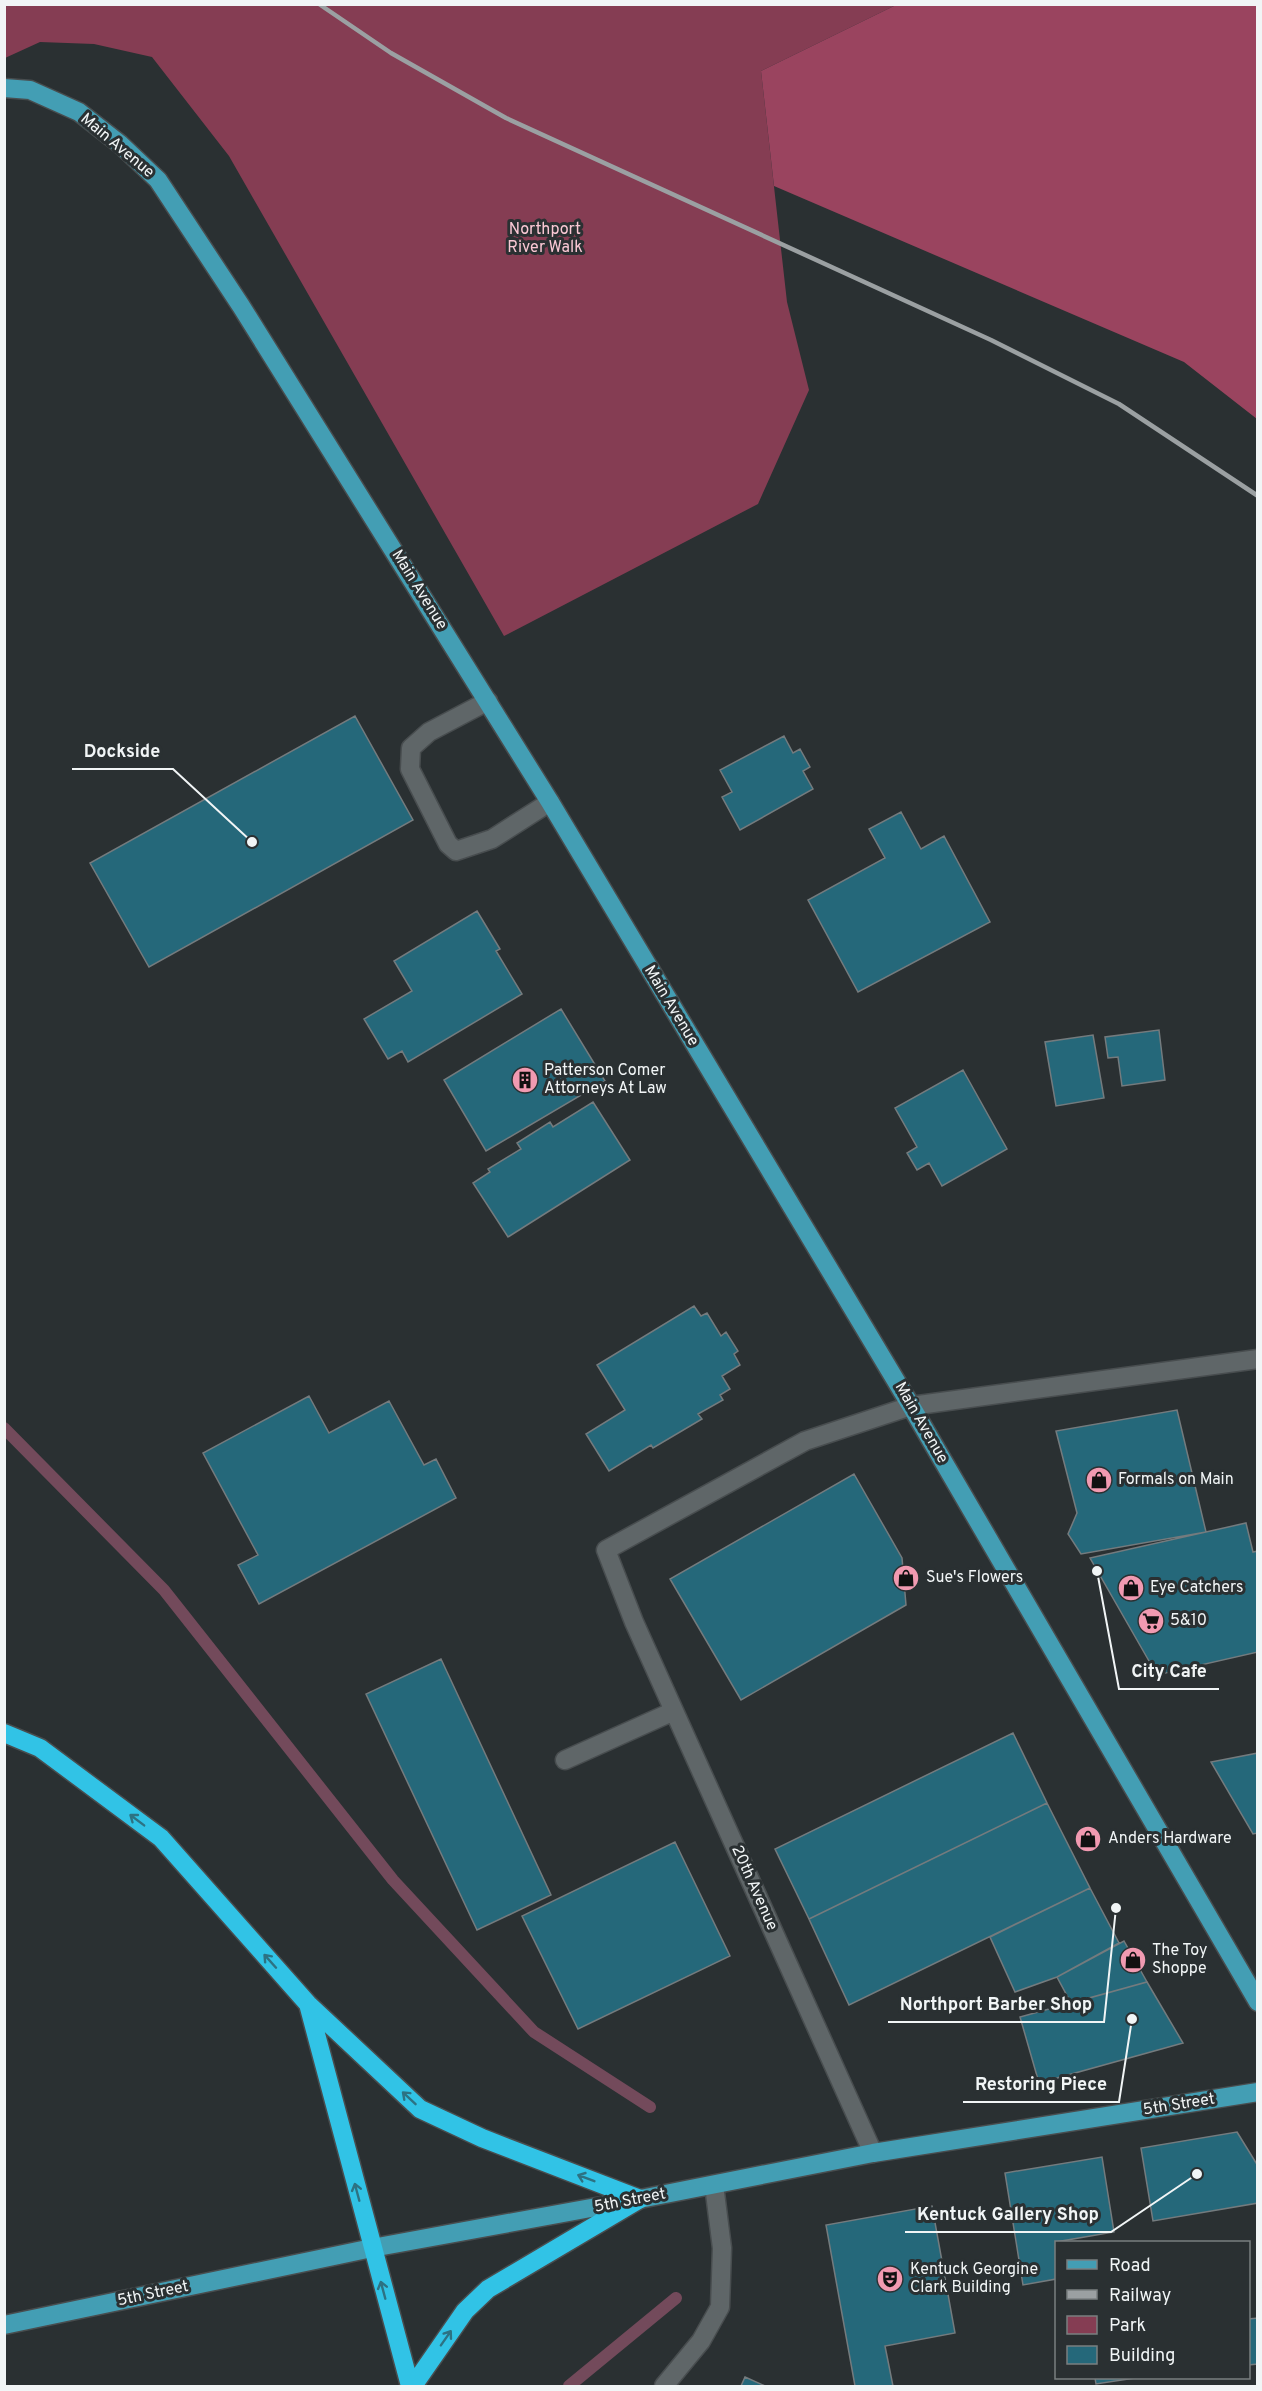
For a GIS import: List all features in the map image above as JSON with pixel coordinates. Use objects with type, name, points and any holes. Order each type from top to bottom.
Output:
[{"type":"highway","points":[[4,1733],[40,1748],[161,1838],[308,2004],[420,2109],[482,2138],[640,2199]]},
{"type":"highway","points":[[308,2004],[411,2386]]},
{"type":"highway","points":[[411,2386],[465,2311],[489,2289],[640,2199]]},
{"type":"main road","name":"Main Avenue","points":[[4,88],[30,90],[79,112],[120,144],[158,180],[247,316],[550,802],[911,1406],[1257,2002]]},
{"type":"main road","name":"5th Street","points":[[4,2325],[372,2248],[714,2185],[873,2153],[1257,2092]]},
{"type":"street","points":[[488,701],[429,732],[411,748],[410,769],[448,844],[456,851],[492,839],[550,802]]},
{"type":"street","points":[[911,1406],[1257,1359]]},
{"type":"street","name":"20th Avenue","points":[[873,2153],[634,1622],[606,1550],[805,1441],[911,1406]]},
{"type":"street","points":[[565,1760],[674,1711]]},
{"type":"street","points":[[664,2386],[701,2341],[720,2307],[722,2248],[714,2185]]},
{"type":"green space","name":"Northport River Walk","points":[[4,5],[896,5],[761,71],[787,302],[809,390],[758,504],[504,636],[229,156],[152,57],[94,44],[40,42],[5,58]]},
{"type":"shaded area","points":[[896,5],[1257,5],[1257,419],[1184,362],[774,186],[761,71]]},
{"type":"building","points":[[355,716],[413,820],[149,967],[90,863]]},
{"type":"building","points":[[784,736],[793,753],[800,749],[810,767],[803,771],[813,789],[740,830],[722,797],[732,792],[720,770]]},
{"type":"building","points":[[901,812],[921,849],[944,836],[990,922],[858,992],[808,900],[885,858],[869,829]]},
{"type":"building","points":[[477,911],[500,949],[496,951],[522,994],[408,1062],[402,1051],[388,1059],[364,1019],[412,991],[394,961]]},
{"type":"building","name":"Patterson Comer Attorneys At Law","points":[[561,1009],[605,1081],[486,1151],[444,1080]]},
{"type":"building","points":[[1159,1030],[1165,1080],[1122,1086],[1118,1057],[1108,1058],[1105,1037]]},
{"type":"building","points":[[1093,1035],[1104,1098],[1056,1106],[1045,1042]]},
{"type":"building","points":[[963,1070],[1007,1149],[942,1186],[929,1163],[917,1170],[907,1153],[917,1147],[895,1108]]},
{"type":"building","points":[[593,1102],[630,1160],[508,1237],[473,1183],[490,1172],[488,1169],[521,1149],[517,1143],[550,1122],[553,1127]]},
{"type":"building","points":[[694,1306],[701,1316],[707,1313],[721,1336],[726,1332],[738,1351],[734,1354],[740,1365],[722,1376],[730,1389],[720,1395],[723,1400],[698,1414],[702,1419],[653,1448],[651,1445],[609,1471],[586,1434],[625,1410],[597,1365]]},
{"type":"building","points":[[309,1396],[329,1433],[389,1401],[424,1465],[436,1459],[456,1498],[259,1604],[238,1565],[258,1555],[203,1453]]},
{"type":"building","points":[[1177,1410],[1206,1532],[1081,1554],[1068,1534],[1077,1513],[1056,1431]]},
{"type":"building","points":[[854,1474],[902,1558],[906,1605],[741,1700],[670,1579]]},
{"type":"building","points":[[1246,1523],[1253,1552],[1258,1551],[1258,1652],[1157,1675],[1090,1558]]},
{"type":"building","points":[[441,1659],[551,1895],[477,1930],[366,1694]]},
{"type":"building","points":[[1013,1733],[1047,1803],[809,1919],[775,1849]]},
{"type":"building","points":[[1258,1753],[1258,1833],[1253,1834],[1211,1762]]},
{"type":"building","points":[[1047,1803],[1090,1888],[849,2005],[809,1919]]},
{"type":"building","points":[[675,1842],[730,1956],[578,2029],[522,1916]]},
{"type":"building","points":[[1090,1888],[1119,1943],[1057,1977],[1015,1992],[990,1937]]},
{"type":"building","points":[[1124,1941],[1147,1982],[1071,2003],[1057,1977]]},
{"type":"building","points":[[1147,1982],[1183,2043],[1039,2083],[1020,2017]]},
{"type":"building","points":[[1237,2132],[1258,2166],[1258,2203],[1153,2221],[1141,2148]]},
{"type":"building","points":[[1102,2157],[1114,2232],[1055,2241],[1055,2279],[1023,2285],[1005,2173]]},
{"type":"building","name":"Kentuck Georgine Clark Building","points":[[932,2206],[955,2333],[885,2346],[893,2386],[855,2386],[826,2225]]},
{"type":"building","points":[[1258,2318],[1258,2364],[1250,2365],[1250,2319]]},
{"type":"building","points":[[745,2377],[765,2386],[741,2386]]},
{"type":"building","points":[[1095,2379],[1128,2379],[1096,2384]]},
{"type":"waterway","points":[[4,1428],[164,1590],[393,1880],[534,2032],[650,2107]]},
{"type":"waterway","points":[[569,2386],[676,2298]]},
{"type":"railway","points":[[319,4],[391,53],[506,118],[991,340],[1119,404],[1258,496]]},
{"type":"place","name":"Dockside","points":[[252,842]]},
{"type":"place","name":"Patterson Comer Attorneys At Law","points":[[525,1080]]},
{"type":"place","name":"Formals on Main","points":[[1099,1480]]},
{"type":"place","name":"City Cafe","points":[[1097,1571]]},
{"type":"place","name":"Sue's Flowers","points":[[906,1578]]},
{"type":"place","name":"Eye Catchers","points":[[1131,1588]]},
{"type":"place","name":"5&10","points":[[1151,1621]]},
{"type":"place","name":"Anders Hardware","points":[[1088,1839]]},
{"type":"place","name":"Northport Barber Shop","points":[[1116,1908]]},
{"type":"place","name":"The Toy Shoppe","points":[[1133,1960]]},
{"type":"place","name":"Restoring Piece","points":[[1132,2019]]},
{"type":"place","name":"Kentuck Gallery Shop","points":[[1197,2174]]},
{"type":"place","name":"Kentuck Georgine Clark Building","points":[[890,2279]]}]
